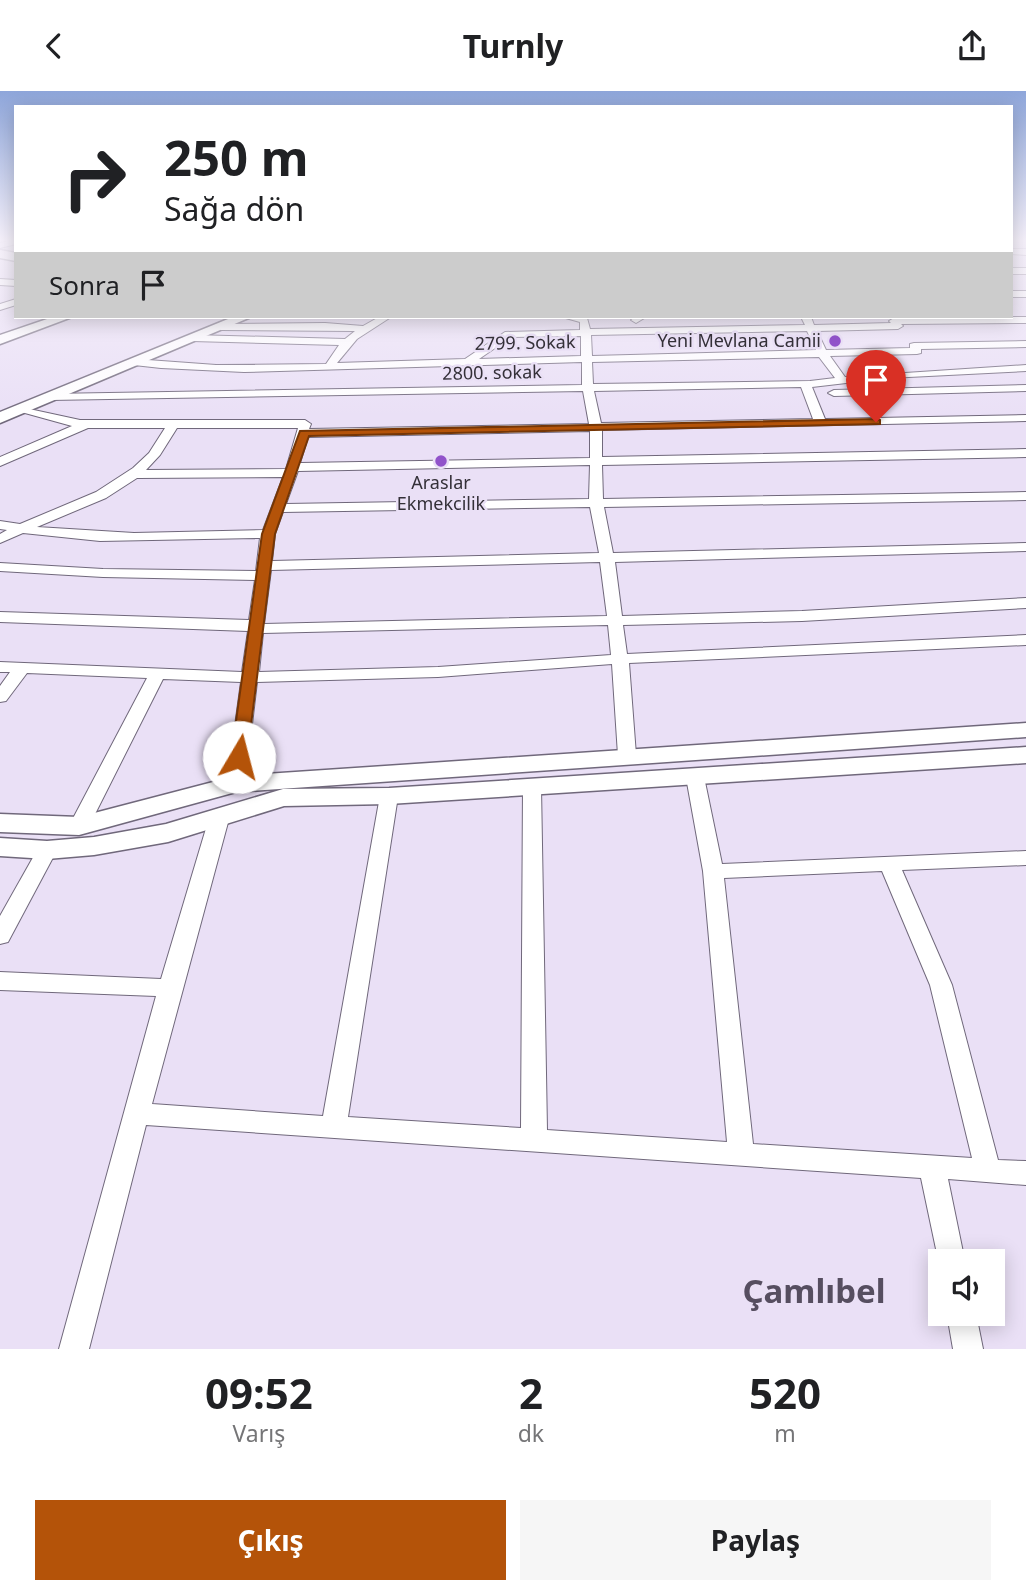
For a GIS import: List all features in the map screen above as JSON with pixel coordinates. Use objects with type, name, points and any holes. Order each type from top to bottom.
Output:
[{"type":"main road","points":[[0,340],[59,319]]},
{"type":"main road","points":[[0,418],[239,319]]},
{"type":"main road","points":[[0,823],[79,826],[236,784],[627,755],[1026,730]]},
{"type":"main road","points":[[0,847],[47,850],[94,846],[168,833],[283,798],[389,796],[1026,755]]},
{"type":"street","points":[[318,326],[324,319]]},
{"type":"street","points":[[330,367],[335,354],[346,342],[382,319]]},
{"type":"street","points":[[807,319],[822,353],[843,381]]},
{"type":"street","points":[[469,362],[509,334],[588,324],[810,329],[894,322],[1026,320]]},
{"type":"street","points":[[894,322],[934,372]]},
{"type":"street","points":[[588,324],[586,359],[588,389],[596,429],[596,502],[607,559],[620,659],[627,755]]},
{"type":"street","points":[[220,327],[318,326],[364,329]]},
{"type":"street","points":[[192,338],[346,342]]},
{"type":"street","name":"2799. Sokak","points":[[134,362],[230,369],[330,367],[822,353],[1026,344]]},
{"type":"street","name":"2800. sokak","points":[[50,397],[588,389],[807,389],[843,381],[934,372],[1026,368]]},
{"type":"street","points":[[821,423],[807,389],[1026,388]]},
{"type":"street","points":[[994,389],[1002,399]]},
{"type":"street","points":[[20,410],[86,424],[305,424],[292,470],[268,534],[236,784]]},
{"type":"street","points":[[304,433],[596,429],[1020,418]]},
{"type":"street","points":[[0,539],[105,492],[132,474],[155,454],[174,423]]},
{"type":"street","points":[[0,462],[86,424]]},
{"type":"street","points":[[132,474],[1026,453]]},
{"type":"street","points":[[278,508],[1026,496]]},
{"type":"street","points":[[0,525],[125,538],[268,534]]},
{"type":"street","points":[[0,567],[103,573],[263,571],[1026,547]]},
{"type":"street","points":[[0,617],[254,627],[802,616],[1026,603]]},
{"type":"street","points":[[0,667],[250,677],[438,672],[620,659],[1026,640]]},
{"type":"street","points":[[0,697],[22,668]]},
{"type":"street","points":[[79,826],[158,673]]},
{"type":"street","points":[[695,777],[713,871],[741,1155]]},
{"type":"street","points":[[532,787],[534,1141]]},
{"type":"street","points":[[334,1127],[389,796]]},
{"type":"street","points":[[74,1349],[135,1114],[220,815]]},
{"type":"street","points":[[0,936],[47,850]]},
{"type":"street","points":[[713,871],[1026,858]]},
{"type":"street","points":[[888,862],[941,985],[988,1170]]},
{"type":"street","points":[[0,981],[170,988]]},
{"type":"street","points":[[135,1114],[1026,1173]]},
{"type":"street","points":[[932,1167],[948,1249]]},
{"type":"street","points":[[963,1326],[968,1349]]},
{"type":"place","name":"Yeni Mevlana Camii","points":[[835,341]]},
{"type":"place","name":"Araslar Ekmekcilik","points":[[441,461]]},
{"type":"district","name":"Çamlıbel","points":[[814,1291]]},
{"type":"route","points":[[239,757],[268,534],[304,433],[876,422]]}]
